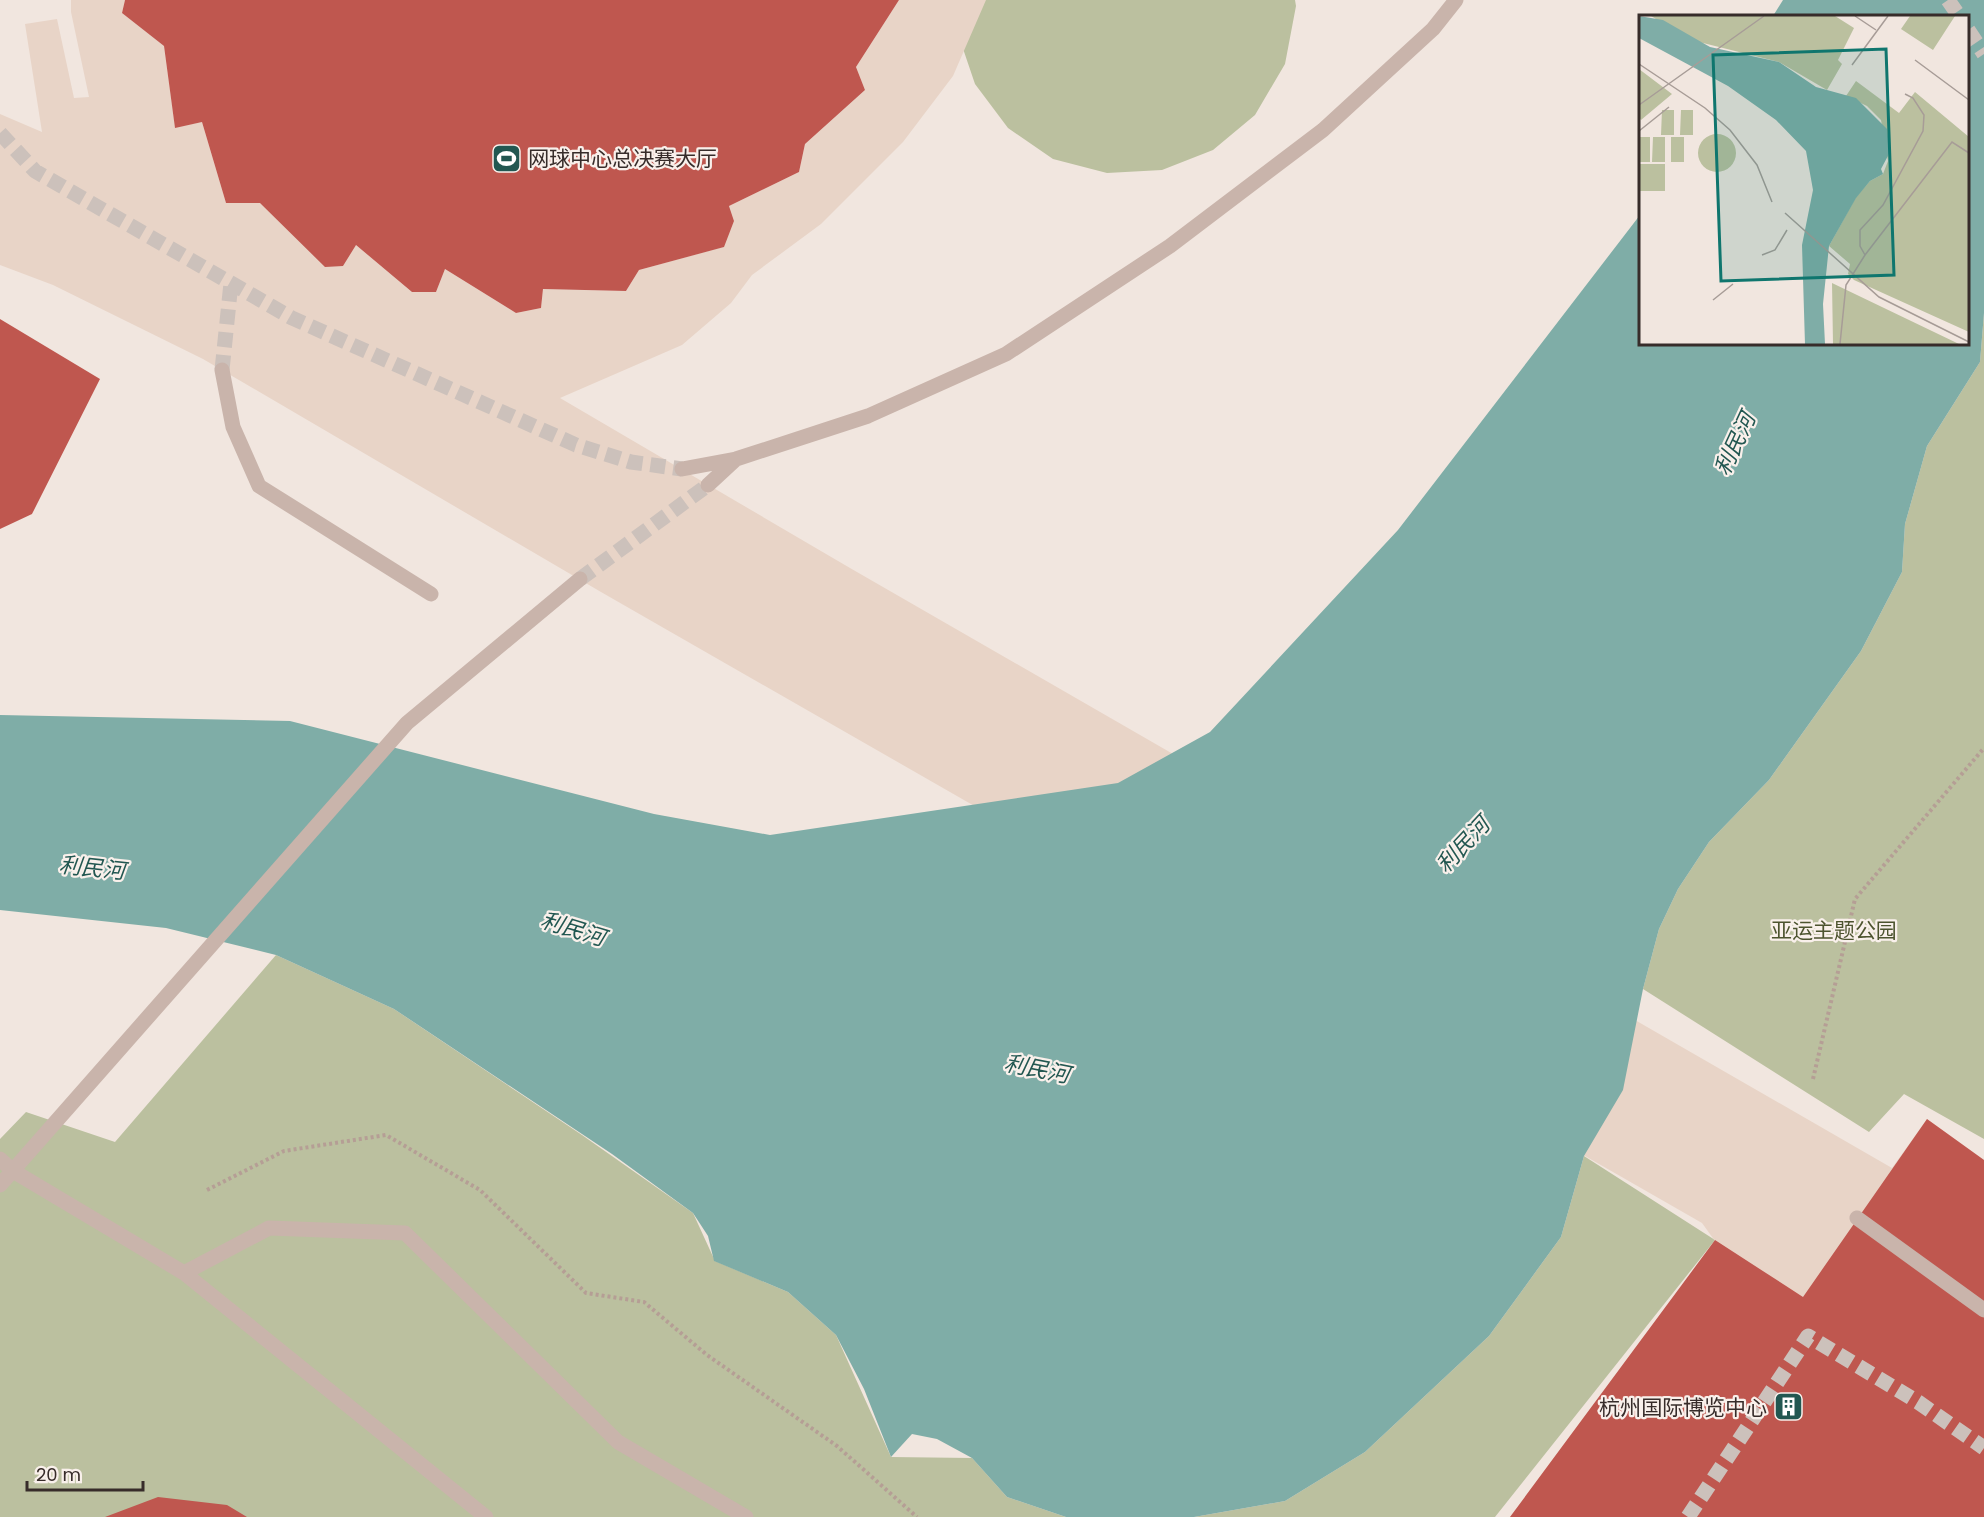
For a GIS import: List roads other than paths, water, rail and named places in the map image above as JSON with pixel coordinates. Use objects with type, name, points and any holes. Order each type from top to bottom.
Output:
[{"type":"street","points":[[682,469],[736,459],[868,416],[1005,354],[1170,246],[1323,130],[1433,29],[1456,0]]},
{"type":"street","points":[[222,370],[233,427],[259,486],[431,594]]},
{"type":"street","points":[[708,484],[736,459]]},
{"type":"street","points":[[0,1185],[407,723],[580,579]]},
{"type":"street","points":[[0,1159],[13,1171],[184,1273],[486,1517]]},
{"type":"street","points":[[1857,1218],[1984,1310]]},
{"type":"street","points":[[184,1273],[269,1228],[405,1233],[618,1442],[746,1517]]},
{"type":"water","name":"利民河","points":[[1783,0],[1984,0],[1984,313],[1980,362],[1927,446],[1905,524],[1902,572],[1861,651],[1769,780],[1709,842],[1678,889],[1659,929],[1643,989],[1623,1090],[1584,1156],[1561,1237],[1489,1336],[1365,1452],[1285,1501],[1194,1517],[1066,1517],[1007,1497],[972,1458],[937,1439],[912,1434],[891,1457],[864,1389],[836,1335],[788,1292],[714,1261],[708,1236],[693,1213],[612,1154],[394,1009],[276,955],[166,928],[0,910],[0,715],[290,721],[654,814],[770,835],[1118,783],[1210,732],[1398,530],[1639,216],[1639,345],[1969,345],[1969,15],[1774,15]]},
{"type":"tunnel","points":[[1948,0],[1958,15]]},
{"type":"tunnel","points":[[1969,32],[1984,54]]},
{"type":"tunnel","points":[[0,133],[35,171],[292,318],[576,445],[631,462],[682,469]]},
{"type":"tunnel","points":[[222,370],[231,283]]},
{"type":"tunnel","points":[[580,579],[708,485]]},
{"type":"tunnel","points":[[1688,1517],[1808,1336],[1918,1402],[1984,1448]]},
{"type":"place","name":"网球中心总决赛大厅","points":[[507,158]]},
{"type":"place","name":"杭州国际博览中心","points":[[1788,1407]]},
{"type":"park label","name":"亚运主题公园","points":[[1834,930]]}]
